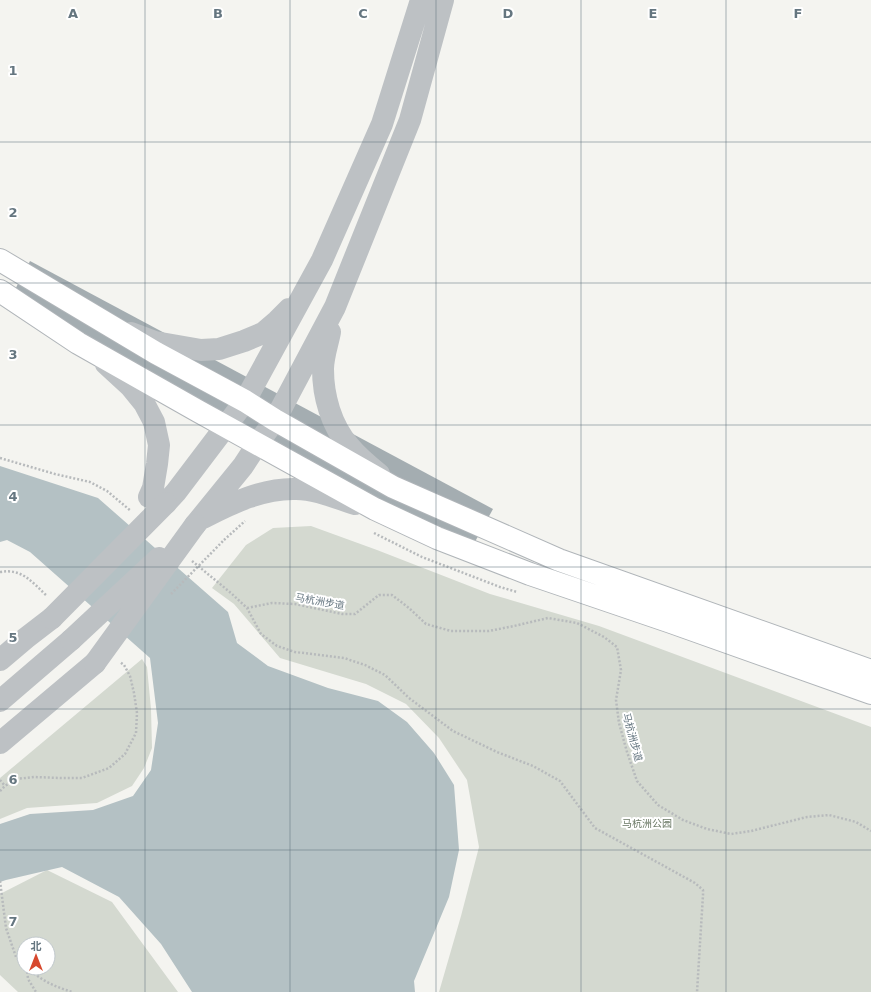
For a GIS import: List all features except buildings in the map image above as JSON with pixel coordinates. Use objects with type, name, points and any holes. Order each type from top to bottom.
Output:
[{"type":"main road","points":[[0,260],[156,353],[245,401],[275,420],[393,487],[559,560],[871,671]]},
{"type":"main road","points":[[0,291],[78,343],[378,510],[437,538],[530,574],[871,693]]},
{"type":"street","points":[[0,660],[52,618],[112,558],[157,500],[176,492],[245,401],[322,260],[382,124],[421,0]]},
{"type":"street","points":[[0,743],[95,663],[197,522],[244,466],[275,420],[335,307],[410,120],[443,0]]},
{"type":"street","points":[[108,324],[155,342],[201,350],[219,349],[263,333],[305,293]]},
{"type":"street","points":[[335,307],[323,367],[324,388],[329,411],[340,433],[349,446],[393,487]]},
{"type":"street","points":[[78,343],[110,367],[131,387],[144,403],[154,422],[158,445],[157,464],[153,488],[157,500]]},
{"type":"street","points":[[0,701],[71,640],[197,522],[221,509],[252,496],[274,490],[296,489],[318,492],[378,510]]},
{"type":"path","points":[[0,458],[55,474],[90,482],[107,491],[131,511]]},
{"type":"path","points":[[186,556],[247,608],[261,634],[277,646],[295,652],[344,658],[365,665],[385,675],[409,698],[453,731],[497,752],[533,766],[560,781],[595,828],[695,882],[703,890],[697,992]]},
{"type":"path","name":"马杭洲步道","points":[[247,608],[272,603],[295,604],[342,614],[355,614],[379,595],[392,595],[426,624],[451,631],[489,631],[548,618],[577,623],[604,637],[617,647],[621,670],[616,700],[619,723],[637,781],[658,805],[683,820],[707,829],[732,834],[751,832],[807,816],[829,815],[856,822],[871,831]]},
{"type":"path","points":[[0,780],[5,786]]},
{"type":"path","points":[[0,881],[6,928],[16,956]]},
{"type":"path","points":[[28,976],[28,979],[36,992]]},
{"type":"path","points":[[36,976],[64,990],[73,992]]},
{"type":"green space","name":"马杭洲公园","points":[[311,526],[490,594],[599,626],[871,727],[871,992],[439,992],[479,847],[467,780],[439,738],[406,704],[366,684],[280,658],[234,604],[212,588],[246,545],[273,528]]},
{"type":"green space","points":[[142,659],[147,667],[151,709],[152,748],[144,768],[132,786],[97,803],[27,808],[0,819],[0,778]]},
{"type":"green space","points":[[47,870],[112,902],[178,992],[18,992],[0,975],[0,894]]},
{"type":"shaded area","points":[[0,466],[98,498],[228,612],[237,643],[268,666],[328,688],[378,701],[407,722],[434,753],[454,785],[459,850],[449,897],[414,981],[415,992],[192,992],[161,944],[119,897],[62,867],[0,882],[0,824],[30,814],[93,810],[133,796],[151,770],[158,723],[150,658],[30,552],[7,540],[0,542]]}]
